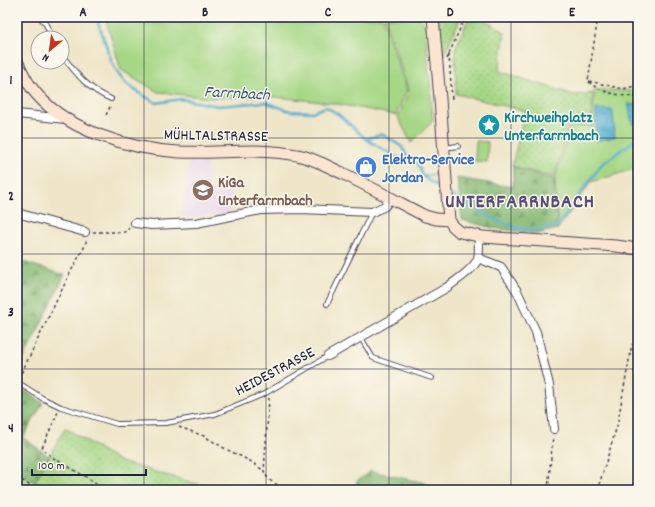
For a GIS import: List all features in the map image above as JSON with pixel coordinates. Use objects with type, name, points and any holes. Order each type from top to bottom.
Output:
[{"type":"street","points":[[433,17],[449,220],[453,226],[460,232],[479,236],[638,249]]},
{"type":"street","name":"MÜHLTALSTRASSE","points":[[17,61],[25,78],[37,95],[52,109],[66,119],[97,134],[129,144],[152,149],[186,152],[261,150],[298,155],[321,163],[425,216],[449,220]]},
{"type":"street","points":[[17,114],[66,119]]},
{"type":"street","points":[[135,223],[152,225],[196,223],[261,210],[301,208],[372,212],[384,206],[390,198]]},
{"type":"street","points":[[17,213],[85,232]]},
{"type":"street","points":[[479,236],[478,258],[501,267],[518,291],[536,332],[549,385],[554,429]]},
{"type":"street","name":"HEIDESTRASSE","points":[[328,356],[446,288],[462,276],[478,258]]},
{"type":"lane","points":[[40,17],[49,30]]},
{"type":"lane","points":[[70,66],[79,78],[100,94],[111,99]]},
{"type":"lane","points":[[443,148],[458,146]]},
{"type":"lane","points":[[327,304],[372,212]]},
{"type":"lane","points":[[361,338],[373,358],[432,378]]},
{"type":"lane","name":"HEIDESTRASSE","points":[[17,382],[42,398],[61,407],[117,424],[166,423],[215,414],[264,394],[328,356]]},
{"type":"path","points":[[446,60],[465,17]]},
{"type":"path","points":[[588,81],[598,17]]},
{"type":"path","points":[[449,54],[452,100]]},
{"type":"path","points":[[588,81],[623,88],[638,85]]},
{"type":"path","points":[[588,81],[593,86],[613,94],[638,98]]},
{"type":"path","points":[[106,115],[111,99]]},
{"type":"path","points":[[17,382],[70,273],[86,244],[85,232],[126,232],[135,223]]},
{"type":"path","points":[[596,490],[599,485],[617,426],[632,344]]},
{"type":"path","points":[[264,394],[269,398],[264,471],[266,476],[272,482],[293,490]]},
{"type":"path","points":[[61,407],[42,448],[52,456],[108,490]]},
{"type":"path","points":[[166,423],[204,436],[250,461],[264,471]]},
{"type":"path","points":[[548,490],[554,429]]},
{"type":"path","points":[[17,477],[29,485],[33,490]]},
{"type":"shaded area","name":"KiGa Unterfarrnbach","points":[[190,160],[195,161],[196,164],[200,164],[200,161],[207,161],[208,188],[232,192],[229,213],[181,219]]},
{"type":"green space","points":[[105,17],[382,17],[407,90],[396,115],[332,103],[265,96],[210,98],[158,92],[121,70]]},
{"type":"green space","points":[[384,17],[420,17],[425,25],[433,121],[411,143],[398,117],[409,91]]},
{"type":"green space","points":[[437,17],[461,17],[442,60]]},
{"type":"green space","points":[[469,17],[478,17],[505,32],[499,71],[574,95],[593,93],[591,126],[569,125],[554,177],[512,166],[525,111],[456,94],[455,49]]},
{"type":"green space","points":[[595,90],[638,91],[638,168],[591,182],[558,229],[555,179],[571,126],[592,127]]},
{"type":"green space","points":[[476,141],[488,142],[487,162],[475,161]]},
{"type":"green space","points":[[513,167],[554,179],[558,229],[537,234],[492,228],[462,220],[457,178],[513,187]]},
{"type":"green space","points":[[17,260],[65,275],[17,373]]},
{"type":"green space","points":[[17,386],[43,403],[23,438],[49,456],[35,482],[17,469]]},
{"type":"green space","points":[[65,428],[121,462],[218,490],[48,490],[35,482]]},
{"type":"green space","points":[[17,470],[46,490],[17,490]]},
{"type":"green space","points":[[371,471],[425,483],[436,490],[356,490],[357,481]]},
{"type":"water","points":[[628,104],[638,105],[638,123],[632,124]]},
{"type":"water","points":[[596,109],[613,110],[615,137],[596,141]]},
{"type":"waterway","name":"Farrnbach","points":[[95,17],[116,70],[134,90],[156,103],[181,99],[218,106],[265,102],[290,111],[312,112],[326,107],[338,114],[366,139],[396,157],[408,158],[418,164],[423,177],[442,189]]},
{"type":"waterway","name":"Farrnbach","points":[[366,139],[382,134],[402,147],[408,158]]},
{"type":"waterway","name":"Farrnbach","points":[[450,194],[469,206],[505,224],[517,228],[539,230],[557,226],[602,164],[638,138]]},
{"type":"waterway","points":[[423,177],[436,174]]},
{"type":"place","name":"Kirchweihplatz Unterfarrnbach","points":[[489,125]]},
{"type":"place","name":"Elektro-Service Jordan","points":[[366,167]]},
{"type":"place","name":"KiGa Unterfarrnbach","points":[[203,190]]},
{"type":"district","name":"UNTERFARRNBACH","points":[[520,200]]}]
